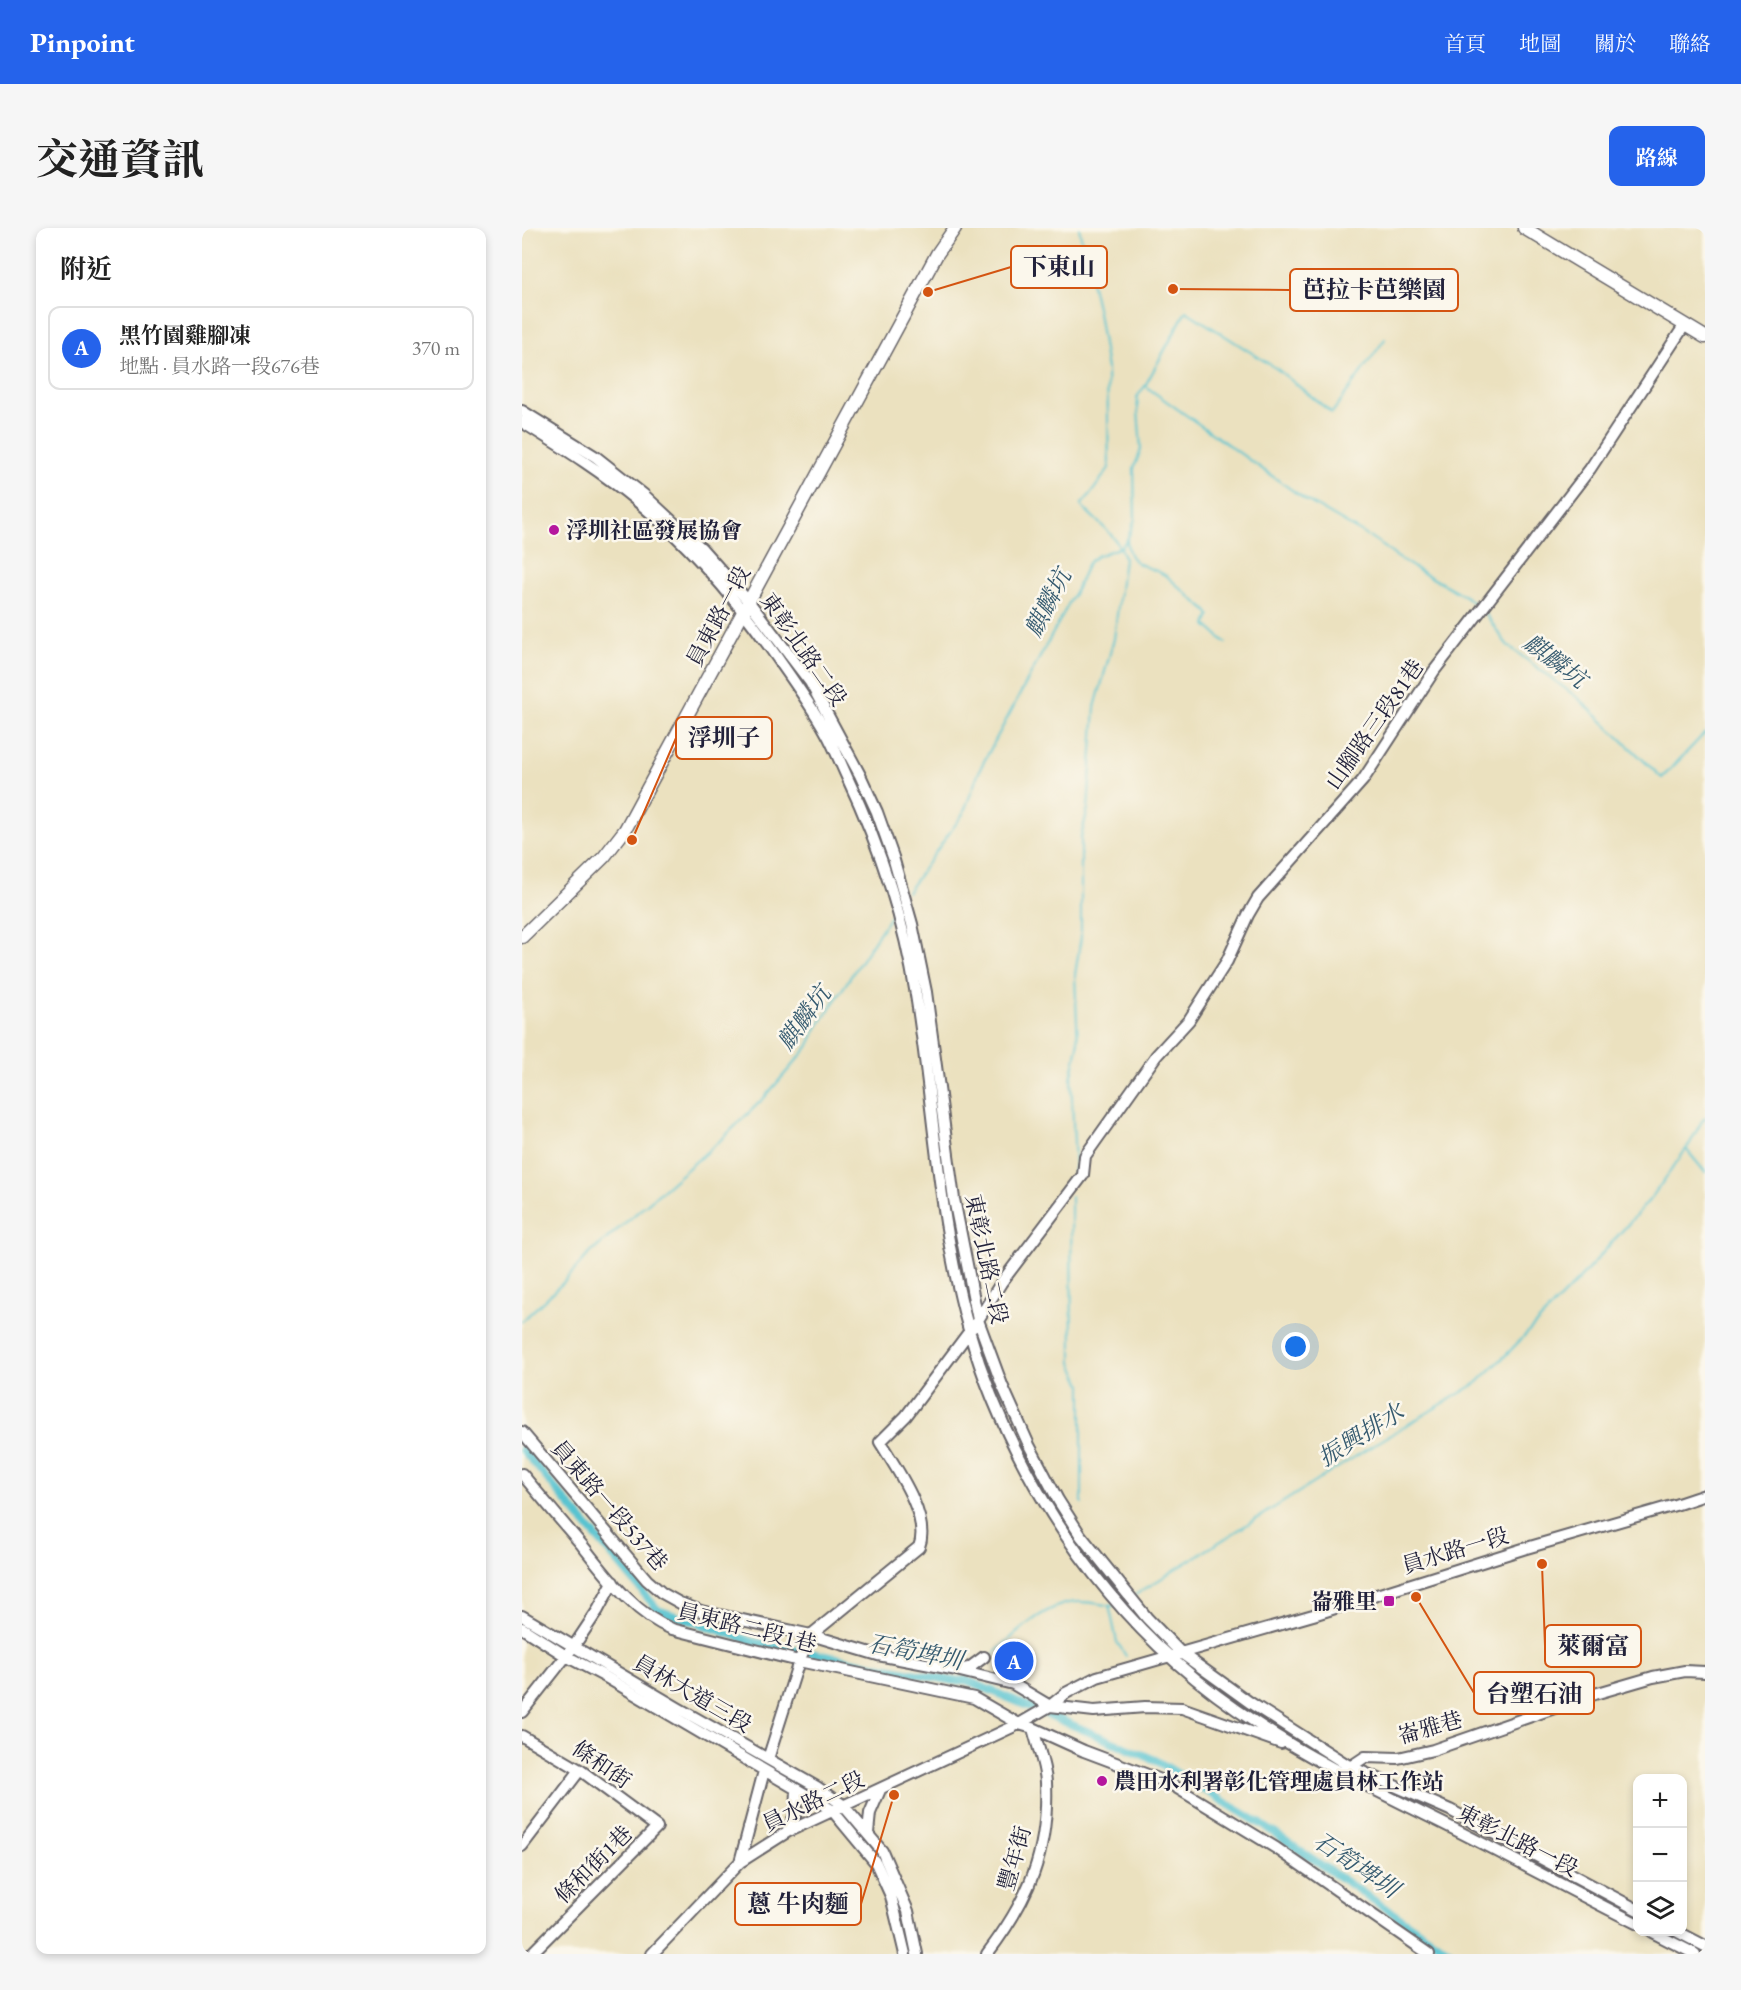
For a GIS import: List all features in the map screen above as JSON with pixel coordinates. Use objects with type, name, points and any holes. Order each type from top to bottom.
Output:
[{"type":"main road","name":"員東路一段","points":[[522,937],[604,857],[625,830],[937,254],[955,228]]},
{"type":"main road","points":[[1524,228],[1705,337]]},
{"type":"street","name":"山腳路三段81巷","points":[[811,1635],[919,1547],[922,1530],[909,1489],[880,1442],[906,1416],[978,1320],[1001,1283],[1083,1174],[1085,1156],[1156,1056],[1189,1020],[1227,961],[1258,898],[1363,780],[1434,671],[1590,469],[1684,326]]},
{"type":"street","name":"東彰北路二段","points":[[522,411],[596,457],[644,495],[702,549],[810,682],[837,730],[877,812],[926,992],[954,1199],[978,1320],[1002,1385],[1029,1445],[1058,1500],[1081,1536],[1134,1603],[1180,1653]]},
{"type":"street","name":"東彰北路二段","points":[[522,422],[590,465],[638,502],[695,554],[746,606]]},
{"type":"street","name":"東彰北路二段","points":[[901,902],[916,993],[943,1200],[969,1331],[990,1391],[1022,1460],[1049,1509],[1076,1550],[1114,1600],[1168,1656]]},
{"type":"street","name":"員東路一段537巷","points":[[522,1432],[631,1563],[662,1593],[680,1603],[701,1611],[811,1635],[878,1655],[995,1678],[1013,1684],[1050,1706]]},
{"type":"street","name":"員東路二段1巷","points":[[522,1474],[613,1582],[658,1624],[798,1661],[974,1698],[1019,1724],[1169,1783],[1276,1848],[1429,1954]]},
{"type":"street","name":"員水路一段","points":[[1050,1706],[1066,1693],[1097,1677],[1312,1615],[1705,1495]]},
{"type":"street","points":[[522,1712],[574,1646],[613,1582]]},
{"type":"street","name":"員林大道三段","points":[[522,1616],[817,1787],[838,1808]]},
{"type":"street","name":"員林大道三段","points":[[522,1628],[797,1790],[838,1808]]},
{"type":"street","points":[[768,1759],[798,1661],[811,1635]]},
{"type":"street","name":"東彰北路一段","points":[[1180,1653],[1346,1770],[1450,1810],[1633,1907]]},
{"type":"street","name":"東彰北路一段","points":[[1168,1656],[1228,1704],[1263,1728],[1633,1921]]},
{"type":"street","points":[[957,1670],[969,1668],[984,1658]]},
{"type":"street","name":"崙雅巷","points":[[1346,1770],[1365,1757],[1398,1758],[1432,1750],[1598,1693],[1653,1677],[1685,1671],[1705,1672]]},
{"type":"street","points":[[1050,1706],[1094,1711],[1145,1707],[1182,1708],[1264,1738],[1295,1746]]},
{"type":"street","name":"員水路二段","points":[[652,1954],[740,1862],[787,1832],[1019,1724],[1050,1706]]},
{"type":"street","name":"豐年街","points":[[987,1954],[1017,1913],[1029,1889],[1044,1837],[1046,1780],[1033,1728]]},
{"type":"street","name":"條和街","points":[[522,1736],[580,1770],[657,1827]]},
{"type":"street","points":[[522,1846],[580,1770]]},
{"type":"street","points":[[740,1862],[764,1771]]},
{"type":"street","points":[[787,1832],[796,1813],[797,1790]]},
{"type":"street","points":[[868,1833],[870,1813],[880,1790]]},
{"type":"street","points":[[838,1808],[868,1833],[882,1851],[908,1911],[917,1954]]},
{"type":"street","points":[[838,1808],[876,1863],[891,1896],[905,1954]]},
{"type":"street","name":"條和街1巷","points":[[530,1954],[657,1827]]},
{"type":"street","points":[[1660,1936],[1695,1954]]},
{"type":"street","points":[[1686,1936],[1705,1946]]},
{"type":"street","points":[[522,1948],[530,1954]]},
{"type":"waterway","points":[[1073,1180],[1075,1164],[1071,1079],[1078,1046],[1075,975],[1081,937],[1081,837],[1088,808],[1095,707],[1114,639],[1124,558],[1117,542],[1081,505],[1109,468],[1107,369],[1098,312],[1079,228]]},
{"type":"waterway","points":[[1145,386],[1186,311],[1277,369],[1332,413],[1385,339]]},
{"type":"waterway","name":"麒麟坑","points":[[907,892],[963,814],[981,767],[1076,590],[1088,563],[1097,556],[1121,547],[1127,540],[1135,519],[1134,468],[1141,449],[1137,397],[1145,386],[1306,500],[1378,542],[1416,569],[1465,596],[1478,607]]},
{"type":"waterway","points":[[1127,541],[1128,551],[1137,562],[1169,578],[1208,612],[1210,616],[1206,625],[1226,643]]},
{"type":"waterway","name":"麒麟坑","points":[[1485,613],[1507,645],[1578,698],[1662,778],[1705,733]]},
{"type":"waterway","name":"麒麟坑","points":[[522,1321],[564,1282],[587,1256],[724,1137],[764,1098],[808,1047],[817,1028],[893,912]]},
{"type":"waterway","name":"振興排水","points":[[1135,1595],[1477,1383],[1584,1274],[1652,1197],[1705,1118]]},
{"type":"waterway","points":[[1686,1149],[1705,1172]]},
{"type":"waterway","points":[[1071,1197],[1072,1363],[1082,1385],[1082,1503]]},
{"type":"waterway","name":"石筍埤圳","points":[[522,1449],[658,1610],[754,1642],[954,1681],[966,1680],[1155,1760],[1261,1824],[1453,1954]]},
{"type":"waterway","name":"振興排水","points":[[976,1671],[1022,1628],[1049,1610],[1077,1602],[1114,1606]]},
{"type":"waterway","points":[[1109,1605],[1117,1642],[1126,1656]]},
{"type":"place","name":"芭拉卡芭樂園","points":[[1173,289]]},
{"type":"place","name":"下東山","points":[[928,292]]},
{"type":"place","name":"浮圳社區發展協會","points":[[554,530]]},
{"type":"place","name":"浮圳子","points":[[632,840]]},
{"type":"place","name":"萊爾富","points":[[1542,1564]]},
{"type":"place","name":"台塑石油","points":[[1416,1597]]},
{"type":"place","name":"崙雅里","points":[[1389,1601]]},
{"type":"place","name":"黑竹園雞腳凍","points":[[1014,1661]]},
{"type":"place","name":"農田水利署彰化管理處員林工作站","points":[[1102,1781]]},
{"type":"place","name":"蔥 牛肉麵","points":[[894,1795]]}]
